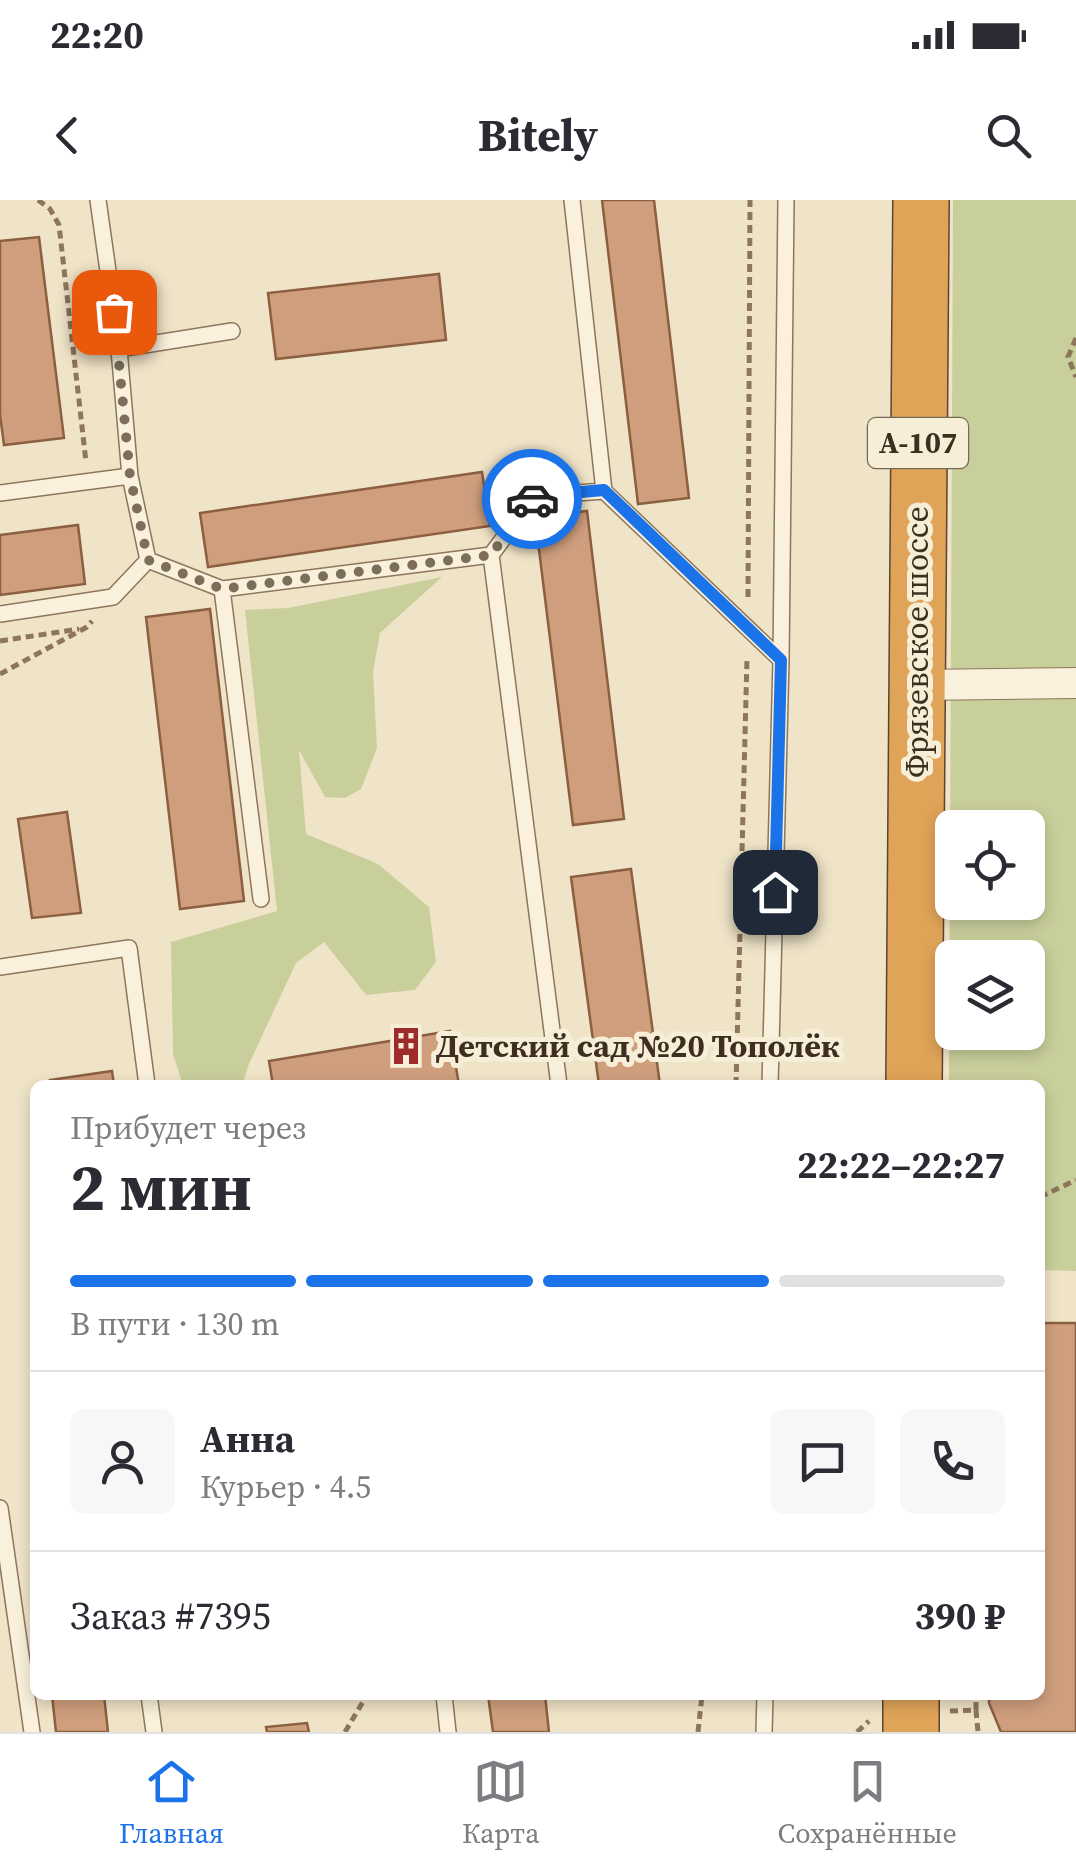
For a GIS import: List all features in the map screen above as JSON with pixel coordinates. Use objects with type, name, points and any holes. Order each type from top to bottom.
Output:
[{"type":"highway","name":"Фрязевское шоссе","points":[[914,1080],[920,200]]},
{"type":"highway","points":[[911,1700],[911,1732]]},
{"type":"street","points":[[916,686],[1076,684]]},
{"type":"lane","points":[[98,200],[119,349],[130,476],[148,560]]},
{"type":"lane","points":[[572,200],[604,490],[781,660]]},
{"type":"lane","points":[[770,1080],[781,660],[786,200]]},
{"type":"lane","points":[[119,349],[232,331]]},
{"type":"lane","points":[[0,493],[130,476]]},
{"type":"lane","points":[[558,1080],[491,555],[535,496],[604,490]]},
{"type":"lane","points":[[148,560],[222,589],[491,555]]},
{"type":"lane","points":[[0,614],[113,597],[148,560]]},
{"type":"lane","points":[[222,589],[261,900]]},
{"type":"lane","points":[[0,967],[128,948],[145,1080]]},
{"type":"lane","points":[[0,1508],[32,1732]]},
{"type":"lane","points":[[150,1700],[154,1732]]},
{"type":"lane","points":[[445,1700],[448,1732]]},
{"type":"lane","points":[[764,1732],[765,1700]]},
{"type":"path","points":[[38,200],[50,209],[59,225],[88,482]]},
{"type":"path","points":[[1076,338],[1068,357],[1076,377]]},
{"type":"path","points":[[0,674],[87,628],[113,597]]},
{"type":"path","points":[[0,641],[87,628]]},
{"type":"path","points":[[1045,1195],[1076,1180]]},
{"type":"path","points":[[345,1732],[364,1700]]},
{"type":"path","points":[[698,1732],[701,1700]]},
{"type":"path","points":[[976,1710],[978,1732]]},
{"type":"green space","points":[[953,200],[1076,200],[1076,1271],[1045,1270],[1045,1080],[949,1080],[949,1050],[1045,1050],[1045,940],[950,940],[950,920],[1045,920],[1045,810],[950,810]]},
{"type":"green space","points":[[442,577],[380,633],[373,672],[377,748],[361,789],[345,798],[325,797],[299,750],[306,834],[378,864],[429,907],[436,962],[415,990],[366,995],[324,942],[296,963],[244,1080],[181,1080],[173,1054],[171,942],[277,911],[245,610],[288,608]]},
{"type":"building","points":[[602,200],[654,200],[689,498],[638,504]]},
{"type":"building","points":[[39,237],[64,438],[4,445],[0,415],[0,241]]},
{"type":"building","points":[[439,274],[446,340],[276,359],[268,293]]},
{"type":"building","points":[[482,472],[490,526],[208,567],[200,513]]},
{"type":"building","points":[[587,511],[624,819],[573,825],[535,517]]},
{"type":"building","points":[[78,525],[85,584],[0,595],[0,535]]},
{"type":"building","points":[[210,609],[244,901],[180,909],[146,617]]},
{"type":"building","points":[[67,812],[81,913],[32,918],[18,819]]},
{"type":"building","points":[[631,869],[659,1080],[598,1080],[571,877]]},
{"type":"building","name":"Детский сад №20 Тополёк","points":[[450,1031],[458,1080],[272,1080],[269,1061]]},
{"type":"building","points":[[112,1071],[113,1080],[50,1080]]},
{"type":"building","points":[[1045,1323],[1076,1323],[1076,1732],[1001,1732],[989,1703],[1045,1700]]},
{"type":"building","points":[[53,1700],[105,1700],[108,1732],[56,1732]]},
{"type":"building","points":[[489,1700],[546,1700],[549,1732],[493,1732]]},
{"type":"building","points":[[307,1723],[309,1732],[267,1732],[266,1727]]},
{"type":"way so far","points":[[114,312],[130,476],[148,560],[222,589],[491,555],[532,499]]},
{"type":"place","name":"Детский сад №20 Тополёк","points":[[406,1046]]},
{"type":"route","points":[[532,499],[604,490],[781,660],[775,892]]}]
